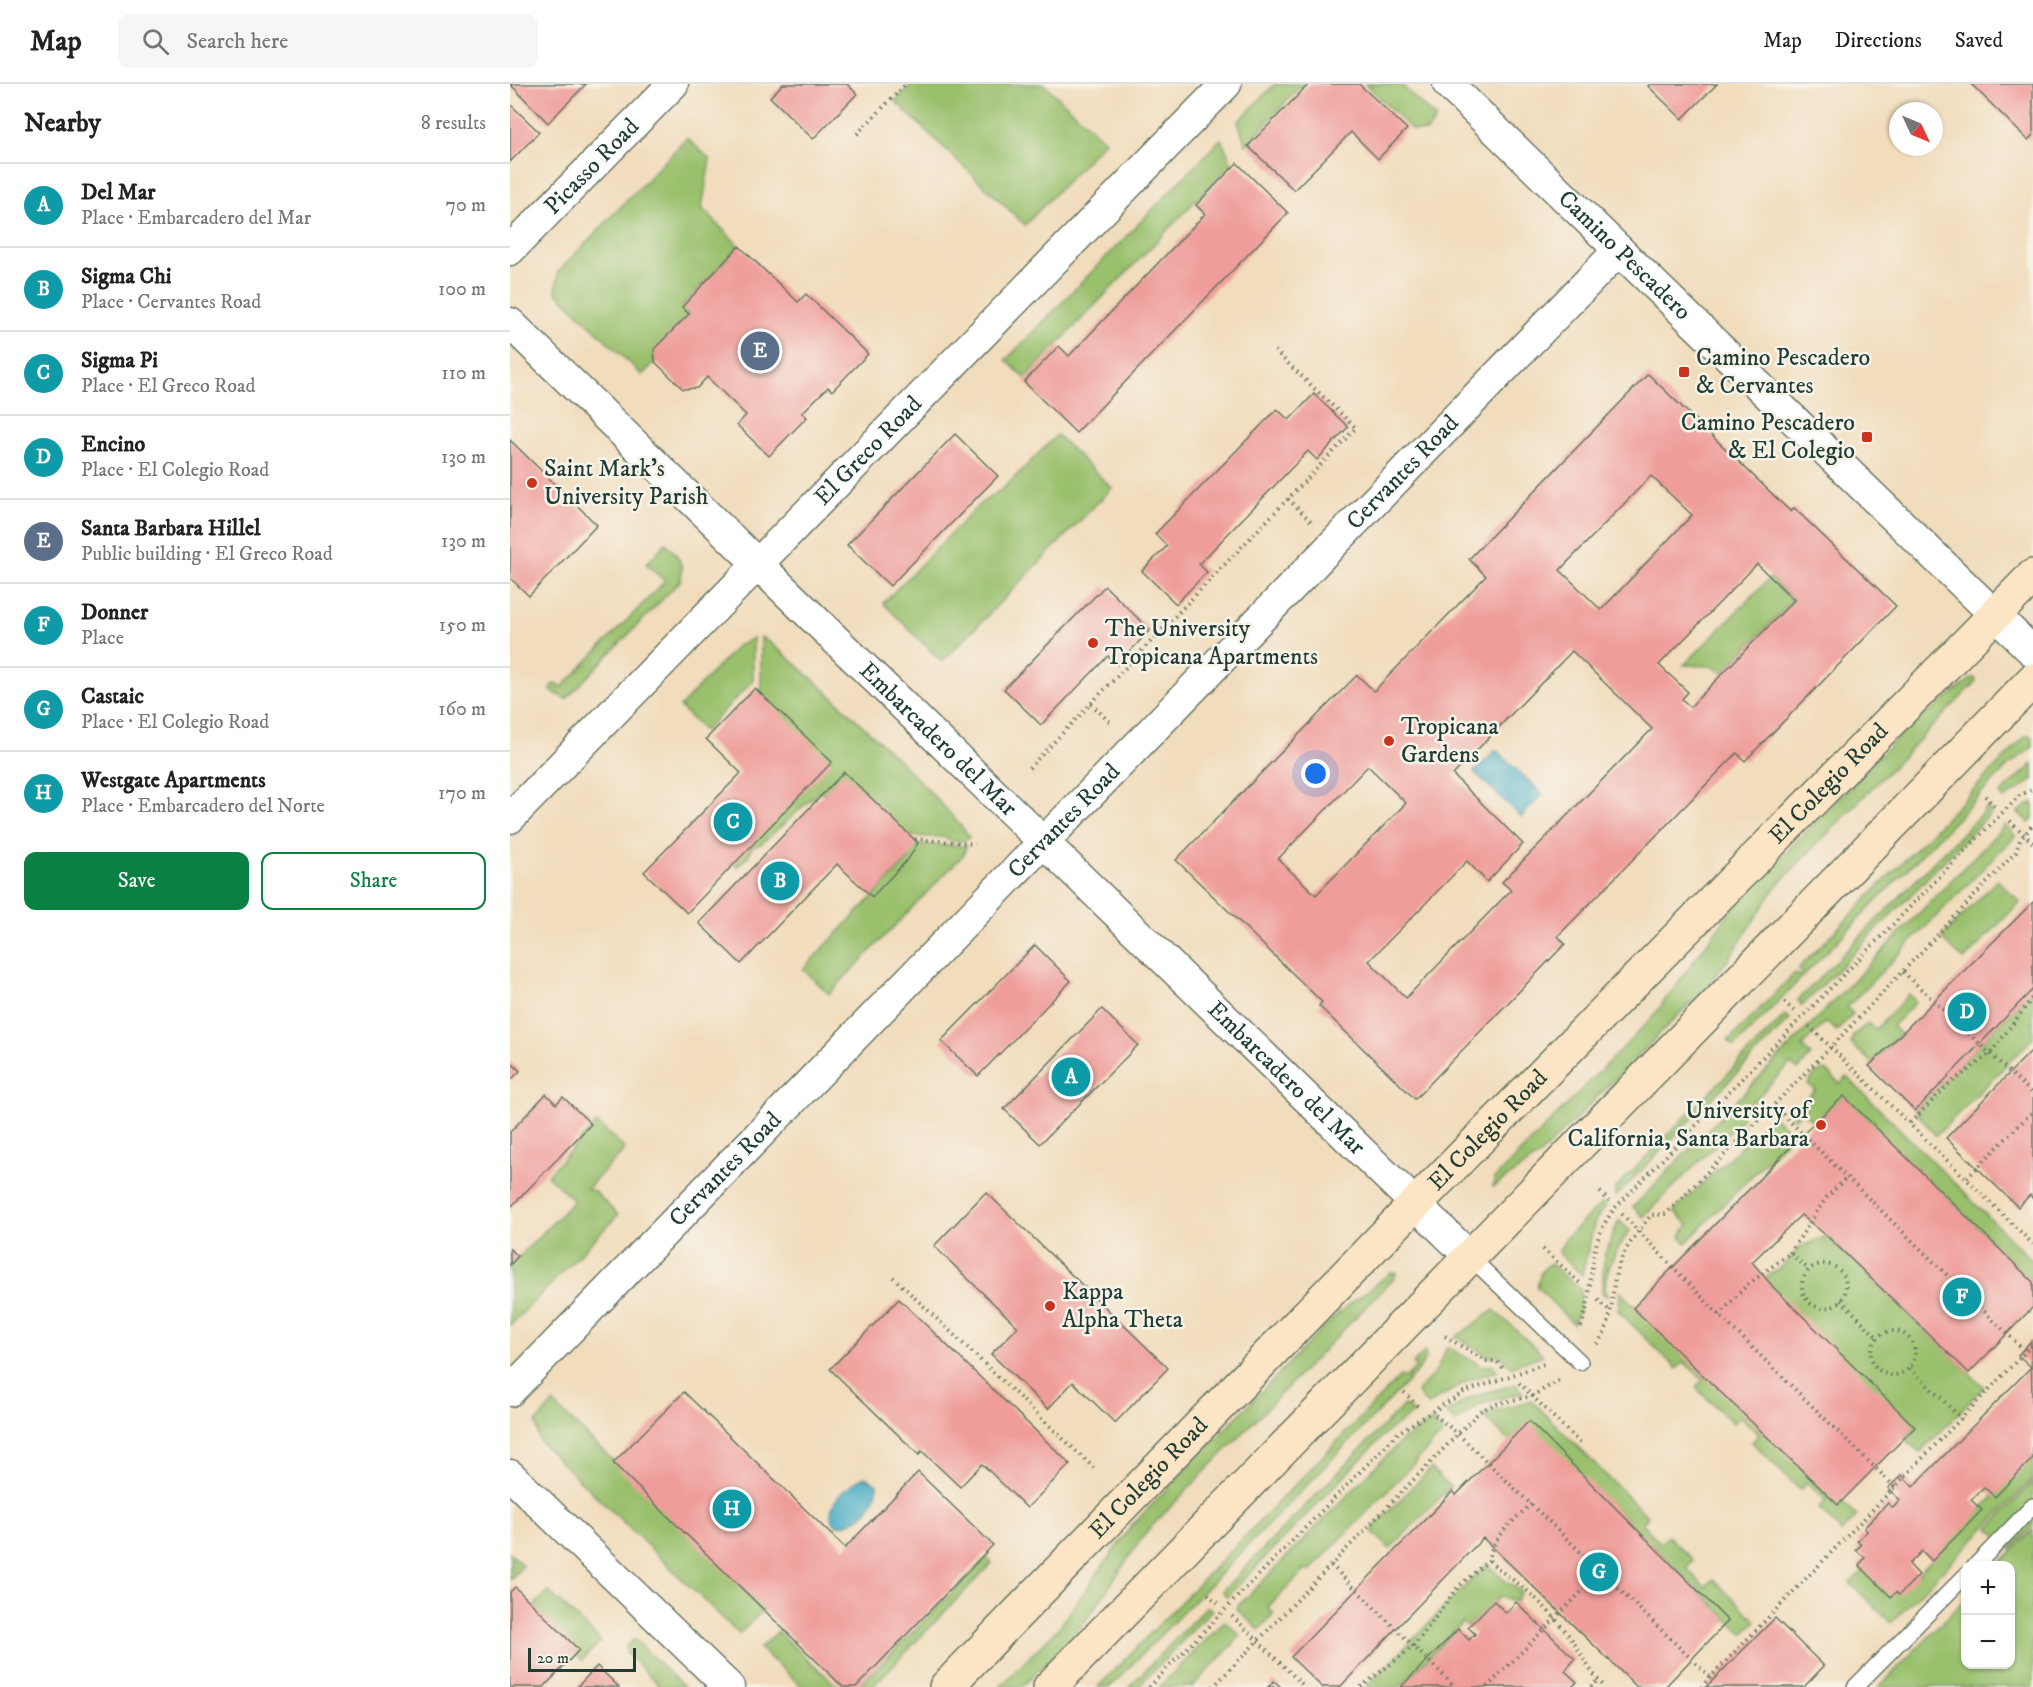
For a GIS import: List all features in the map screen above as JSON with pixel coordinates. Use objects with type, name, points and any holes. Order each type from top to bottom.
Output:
[{"type":"main road","name":"El Colegio Road","points":[[946,1687],[1417,1203],[2033,576]]},
{"type":"main road","points":[[1050,1687],[2033,680]]},
{"type":"street","name":"Picasso Road","points":[[510,250],[673,84]]},
{"type":"street","name":"El Greco Road","points":[[510,818],[1227,84]]},
{"type":"street","name":"Camino Pescadero","points":[[1448,84],[2033,652]]},
{"type":"street","name":"Cervantes Road","points":[[510,1392],[1619,250]]},
{"type":"street","name":"Embarcadero del Mar","points":[[510,323],[1470,1257]]},
{"type":"street","points":[[510,1475],[729,1687]]},
{"type":"lane","points":[[1470,1257],[1580,1362]]},
{"type":"lane","points":[[1980,1561],[2033,1506]]},
{"type":"lane","points":[[1855,1687],[1961,1579]]},
{"type":"path","points":[[857,134],[906,84]]},
{"type":"path","points":[[1029,768],[1356,428],[1274,350]]},
{"type":"path","points":[[1149,1687],[1399,1432],[1464,1392],[1532,1370],[1564,1348],[1581,1328],[1585,1316],[1593,1250],[1600,1229],[1610,1214],[2002,813],[2019,796],[2033,789]]},
{"type":"path","points":[[1985,796],[1994,806]]},
{"type":"path","points":[[2010,821],[2033,843]]},
{"type":"path","points":[[1595,1347],[1607,1332],[1618,1264],[1651,1215],[1666,1214],[1774,1106],[2016,852],[2024,834],[2033,824]]},
{"type":"path","points":[[915,839],[975,844]]},
{"type":"path","points":[[1903,972],[2033,1094]]},
{"type":"path","points":[[1910,1123],[1949,1084],[1990,1054],[2033,997]]},
{"type":"path","points":[[1784,1002],[1795,1012]]},
{"type":"path","points":[[1809,1026],[2033,1244]]},
{"type":"path","points":[[1774,1106],[2026,1352]]},
{"type":"path","points":[[1967,1178],[2033,1111]]},
{"type":"path","points":[[1719,1315],[1746,1286],[1790,1252],[1826,1198],[1847,1177]]},
{"type":"path","points":[[1600,1192],[1609,1201]]},
{"type":"path","points":[[1622,1214],[1640,1229],[1719,1315],[1896,1488]]},
{"type":"path","points":[[1543,1249],[1581,1284]]},
{"type":"path","points":[[1790,1252],[1809,1270]]},
{"type":"path","points":[[1829,1265],[1841,1273],[1846,1287],[1835,1305],[1821,1308],[1809,1302],[1802,1290],[1804,1276],[1809,1270],[1829,1265]]},
{"type":"path","points":[[893,1277],[1094,1468]]},
{"type":"path","points":[[1598,1300],[1612,1312]]},
{"type":"path","points":[[1840,1300],[1877,1337]]},
{"type":"path","points":[[1891,1331],[1905,1335],[1914,1347],[1915,1355],[1910,1368],[1904,1373],[1890,1376],[1877,1370],[1870,1357],[1870,1350],[1877,1337],[1891,1331]]},
{"type":"path","points":[[1445,1336],[1485,1361],[1496,1361],[1503,1368]]},
{"type":"path","points":[[1701,1687],[2033,1344]]},
{"type":"path","points":[[1910,1368],[1962,1419]]},
{"type":"path","points":[[1213,1687],[1483,1408],[1532,1396],[1565,1378]]},
{"type":"path","points":[[1519,1383],[1581,1444]]},
{"type":"path","points":[[1404,1392],[1420,1408]]},
{"type":"path","points":[[1435,1415],[1457,1433],[1710,1677]]},
{"type":"path","points":[[1361,1687],[1414,1646],[1458,1587],[1489,1560],[1490,1550],[1497,1539],[1531,1504]]},
{"type":"path","points":[[1489,1560],[1506,1578],[1533,1596],[1568,1635],[1585,1665],[1605,1687]]},
{"type":"path","points":[[1331,1565],[1455,1687]]},
{"type":"path","points":[[1487,1687],[1601,1572]]},
{"type":"path","points":[[1208,1594],[1218,1603]]},
{"type":"path","points":[[1232,1616],[1305,1687]]},
{"type":"path","points":[[1591,1687],[1598,1680]]},
{"type":"green space","points":[[912,84],[1044,84],[1105,141],[1025,225],[895,101]]},
{"type":"green space","points":[[1275,84],[1303,84],[1246,145],[1238,122]]},
{"type":"green space","points":[[1366,84],[1400,84],[1436,118],[1427,132],[1412,130]]},
{"type":"green space","points":[[687,138],[710,159],[702,208],[739,246],[682,306],[689,314],[655,349],[655,362],[642,375],[556,292],[558,272]]},
{"type":"green space","points":[[1221,139],[1232,163],[1025,378],[1006,360]]},
{"type":"green space","points":[[1057,435],[1112,488],[942,662],[883,603],[981,503],[1004,488]]},
{"type":"green space","points":[[666,543],[681,565],[680,581],[566,699],[551,691],[552,685],[557,684],[562,687],[665,581],[646,564]]},
{"type":"green space","points":[[1770,578],[1793,600],[1722,673],[1712,666],[1684,665]]},
{"type":"green space","points":[[761,637],[777,648],[836,700],[937,799],[969,838],[956,841],[942,837],[899,836],[820,791],[761,844],[752,847],[748,856],[737,867],[726,855],[761,697]]},
{"type":"green space","points":[[753,638],[753,681],[704,731],[680,707],[737,646]]},
{"type":"green space","points":[[1972,678],[1975,678],[1976,682],[1777,885],[1728,960],[1709,984],[1539,1156],[1493,1187],[1495,1178],[1652,1018],[1735,905],[1902,733]]},
{"type":"green space","points":[[2026,736],[2033,737],[2033,747],[2008,766],[1734,1047],[1728,1041],[1795,973],[1798,976],[1802,972],[1798,969]]},
{"type":"green space","points":[[2033,764],[2033,780],[2004,799],[2000,794]]},
{"type":"green space","points":[[2033,802],[2033,819],[2029,823],[2018,812]]},
{"type":"green space","points":[[1988,807],[1992,812],[1802,1006],[1798,1000]]},
{"type":"green space","points":[[2005,825],[2015,836],[1847,1007],[1853,1014],[1837,1031],[1826,1022],[1802,1046],[1811,1055],[1798,1070],[1790,1064],[1740,1115],[1742,1119],[1643,1217],[1633,1207]]},
{"type":"green space","points":[[914,844],[966,846],[964,854],[829,994],[803,969],[909,859]]},
{"type":"green space","points":[[1997,880],[2020,902],[1964,960],[1941,938]]},
{"type":"green space","points":[[2033,989],[2033,1038],[1936,1136],[1915,1111]]},
{"type":"green space","points":[[1909,994],[1916,1002],[1892,1026],[1900,1034],[1872,1063],[1851,1044],[1853,1036],[1868,1023],[1875,1030]]},
{"type":"green space","points":[[1785,1015],[1790,1019],[1616,1196],[1614,1190]]},
{"type":"green space","points":[[1826,1070],[1840,1084],[1847,1077],[2033,1261],[2033,1282],[1844,1097],[1815,1122],[1801,1112],[1794,1119],[1791,1114],[1815,1090],[1808,1084],[1816,1073]]},
{"type":"green space","points":[[1773,1116],[1786,1128],[1778,1133],[1786,1141],[1686,1243],[1680,1237],[1688,1225],[1674,1211]]},
{"type":"green space","points":[[597,1123],[625,1149],[587,1189],[594,1191],[618,1215],[510,1326],[510,1266],[574,1201],[547,1175]]},
{"type":"green space","points":[[1602,1203],[1606,1206],[1595,1221],[1582,1275],[1558,1252],[1566,1238]]},
{"type":"green space","points":[[1619,1220],[1630,1231],[1615,1253],[1608,1270],[1605,1288],[1607,1296],[1602,1293],[1604,1256]]},
{"type":"green space","points":[[1827,1236],[1984,1387],[1920,1453],[1905,1438],[1915,1427],[1727,1306],[1785,1264],[1800,1247]]},
{"type":"green space","points":[[1550,1263],[1581,1290],[1579,1310],[1573,1324],[1537,1287],[1541,1272]]},
{"type":"green space","points":[[1391,1273],[1396,1273],[1395,1277],[1151,1527],[1082,1626],[1065,1644],[1022,1687],[1000,1687],[1060,1626],[1132,1525],[1320,1331],[1342,1310]]},
{"type":"green space","points":[[1620,1292],[1857,1516],[1841,1532],[1819,1508],[1826,1500],[1807,1483],[1800,1490],[1752,1442],[1759,1434],[1740,1417],[1733,1423],[1696,1388],[1703,1380],[1684,1362],[1677,1369],[1618,1311]]},
{"type":"green space","points":[[1494,1310],[1543,1355],[1511,1367],[1499,1355],[1489,1357],[1456,1337]]},
{"type":"green space","points":[[1447,1347],[1482,1366],[1493,1365],[1498,1371],[1469,1380],[1427,1405],[1417,1392],[1436,1371]]},
{"type":"green space","points":[[1425,1351],[1426,1358],[1419,1370],[1110,1687],[1098,1687],[1401,1376],[1405,1378],[1416,1367],[1413,1364]]},
{"type":"green space","points":[[1515,1384],[1523,1392],[1480,1404],[1456,1422],[1446,1413],[1470,1398]]},
{"type":"green space","points":[[1531,1400],[1648,1517],[1642,1524],[1661,1543],[1668,1536],[1693,1560],[1686,1568],[1705,1587],[1713,1579],[1756,1621],[1743,1634],[1529,1424],[1511,1443],[1482,1415]]},
{"type":"green space","points":[[553,1403],[766,1607],[739,1634],[539,1441],[536,1423]]},
{"type":"green space","points":[[1404,1405],[1414,1413],[1387,1432],[1227,1597],[1222,1591]]},
{"type":"green space","points":[[1432,1421],[1444,1432],[1309,1572],[1306,1569],[1268,1607],[1274,1614],[1259,1630],[1236,1608],[1402,1440]]},
{"type":"green space","points":[[2033,1456],[2033,1479],[1891,1623],[1850,1583],[1868,1566],[1902,1590]]},
{"type":"green space","points":[[1431,1468],[1450,1487],[1390,1549],[1373,1532],[1373,1528]]},
{"type":"green space","points":[[2033,1482],[2033,1526],[2011,1549],[1989,1528]]},
{"type":"green space","points":[[2033,1530],[2033,1687],[1879,1687],[1961,1603],[1961,1669],[2015,1669],[2015,1561],[2002,1561]]},
{"type":"green space","points":[[510,1553],[523,1566],[510,1579]]},
{"type":"green space","points":[[987,1558],[992,1563],[872,1687],[858,1687]]},
{"type":"green space","points":[[1488,1565],[1505,1581],[1521,1591],[1516,1602],[1501,1596],[1468,1627],[1462,1623],[1400,1687],[1366,1687],[1483,1568]]},
{"type":"green space","points":[[549,1592],[601,1641],[582,1660],[540,1618],[536,1603]]},
{"type":"green space","points":[[1207,1606],[1212,1610],[1138,1687],[1129,1687]]},
{"type":"green space","points":[[1225,1621],[1241,1636],[1192,1687],[1159,1687]]},
{"type":"green space","points":[[778,1632],[838,1687],[803,1687],[759,1648]]},
{"type":"green space","points":[[634,1639],[684,1687],[661,1687],[627,1654],[626,1647]]},
{"type":"water","points":[[1496,750],[1543,794],[1521,817],[1474,772]]},
{"type":"water","points":[[865,1477],[877,1484],[877,1492],[870,1506],[865,1513],[851,1522],[836,1525],[832,1518],[834,1503],[851,1484]]},
{"type":"building","points":[[510,84],[586,84],[548,123]]},
{"type":"building","points":[[783,84],[847,84],[857,94],[813,139],[770,97]]},
{"type":"building","points":[[1309,84],[1359,84],[1407,129],[1378,159],[1351,132],[1294,190],[1248,146]]},
{"type":"building","points":[[1650,84],[1717,84],[1682,119],[1648,86]]},
{"type":"building","points":[[1971,84],[2033,84],[2033,135],[2028,140]]},
{"type":"building","points":[[510,104],[539,132],[510,162]]},
{"type":"building","points":[[1237,163],[1288,213],[1076,433],[1024,382],[1059,346],[1069,356],[1205,214],[1196,205]]},
{"type":"building","points":[[739,246],[798,302],[806,294],[868,354],[832,391],[828,387],[802,413],[807,417],[769,456],[737,425],[746,415],[707,377],[697,388],[683,389],[655,362],[654,349],[689,314],[682,307]]},
{"type":"building","name":"Tropicana Gardens","points":[[1648,374],[1791,512],[1794,508],[1896,606],[1745,761],[1737,753],[1558,936],[1565,944],[1415,1099],[1319,1006],[1322,1002],[1176,860],[1357,675],[1374,691],[1486,576],[1469,559]],"holes":[[[1651,476],[1692,515],[1601,610],[1560,570]],[[1757,564],[1794,600],[1690,707],[1682,699],[1688,692],[1659,665]],[[1572,651],[1652,729],[1502,882],[1511,890],[1406,998],[1369,961],[1467,861],[1487,882],[1523,844],[1453,775]],[[1368,766],[1406,803],[1316,895],[1278,859]]]},
{"type":"building","points":[[1314,394],[1348,427],[1317,460],[1308,451],[1199,564],[1207,572],[1176,604],[1142,571],[1167,546],[1155,534],[1277,409],[1289,420]]},
{"type":"building","points":[[955,434],[998,476],[890,586],[847,545]]},
{"type":"building","name":"Saint Mark's University Parish","points":[[510,440],[597,525],[529,596],[510,578]]},
{"type":"building","name":"The University Tropicana Apartments","points":[[1105,586],[1150,630],[1117,665],[1108,656],[1041,725],[1004,689]]},
{"type":"building","points":[[755,688],[832,762],[687,913],[644,872],[741,773],[706,739]]},
{"type":"building","points":[[844,772],[918,843],[909,858],[872,897],[837,864],[741,964],[699,923]]},
{"type":"building","points":[[2033,902],[2033,989],[1915,1111],[1869,1066]]},
{"type":"building","points":[[1035,945],[1071,981],[978,1076],[941,1041]]},
{"type":"building","points":[[1102,1009],[1138,1045],[1040,1144],[1004,1109]]},
{"type":"building","points":[[2033,1049],[2033,1199],[2030,1195],[2018,1207],[1946,1138]]},
{"type":"building","points":[[510,1061],[520,1071],[510,1081]]},
{"type":"building","points":[[546,1094],[556,1104],[563,1097],[591,1124],[510,1208],[510,1132]]},
{"type":"building","points":[[1844,1096],[2033,1282],[2033,1307],[1969,1373],[1827,1236],[1801,1215],[1752,1262],[1774,1288],[1915,1427],[1838,1505],[1633,1308],[1815,1122]]},
{"type":"building","name":"Kappa Alpha Theta","points":[[986,1192],[1168,1368],[1115,1423],[1073,1382],[1048,1409],[991,1354],[1018,1327],[934,1246]]},
{"type":"building","points":[[510,1249],[518,1256],[510,1265]]},
{"type":"building","points":[[899,1299],[1070,1464],[1027,1508],[982,1464],[960,1487],[922,1451],[919,1455],[830,1369]]},
{"type":"building","points":[[2031,1341],[2033,1458],[1995,1497],[1984,1487],[1971,1500],[1982,1510],[1932,1561],[1922,1551],[1909,1564],[1919,1575],[1899,1595],[1896,1592],[1891,1597],[1859,1565],[1865,1558],[1856,1550],[1861,1545],[1857,1541],[1867,1531],[1864,1528],[1888,1503],[1893,1508],[1900,1500],[1888,1488],[1902,1475],[1913,1487],[2031,1367],[2018,1355]]},
{"type":"building","points":[[684,1392],[845,1548],[918,1472],[993,1545],[856,1687],[843,1687],[613,1463]]},
{"type":"building","points":[[1529,1421],[1728,1621],[1665,1687],[1637,1687],[1483,1538],[1340,1687],[1322,1687],[1291,1657],[1453,1491],[1456,1495]]},
{"type":"building","points":[[515,1587],[579,1650],[544,1687],[510,1687],[510,1592]]},
{"type":"building","points":[[1494,1601],[1506,1613],[1516,1602],[1575,1659],[1565,1671],[1577,1682],[1572,1687],[1401,1687],[1458,1629],[1469,1640],[1475,1634],[1468,1627]]},
{"type":"building","points":[[1775,1618],[1824,1666],[1804,1687],[1706,1687]]},
{"type":"building","points":[[597,1666],[619,1687],[577,1687]]},
{"type":"building","points":[[1274,1681],[1281,1687],[1268,1687]]},
{"type":"place","name":"Santa Barbara Hillel","points":[[760,351]]},
{"type":"place","name":"Camino Pescadero & Cervantes","points":[[1684,372]]},
{"type":"place","name":"Camino Pescadero & El Colegio","points":[[1867,437]]},
{"type":"place","name":"Saint Mark's University Parish","points":[[532,483]]},
{"type":"place","name":"The University Tropicana Apartments","points":[[1093,643]]},
{"type":"place","name":"Tropicana Gardens","points":[[1389,741]]},
{"type":"place","name":"Sigma Pi","points":[[733,822]]},
{"type":"place","name":"Sigma Chi","points":[[780,881]]},
{"type":"place","name":"Encino","points":[[1967,1012]]},
{"type":"place","name":"Del Mar","points":[[1071,1077]]},
{"type":"place","name":"University of California, Santa Barbara","points":[[1821,1125]]},
{"type":"place","name":"Donner","points":[[1962,1297]]},
{"type":"place","name":"Kappa Alpha Theta","points":[[1050,1306]]},
{"type":"place","name":"Westgate Apartments","points":[[732,1509]]},
{"type":"place","name":"Castaic","points":[[1599,1572]]}]
